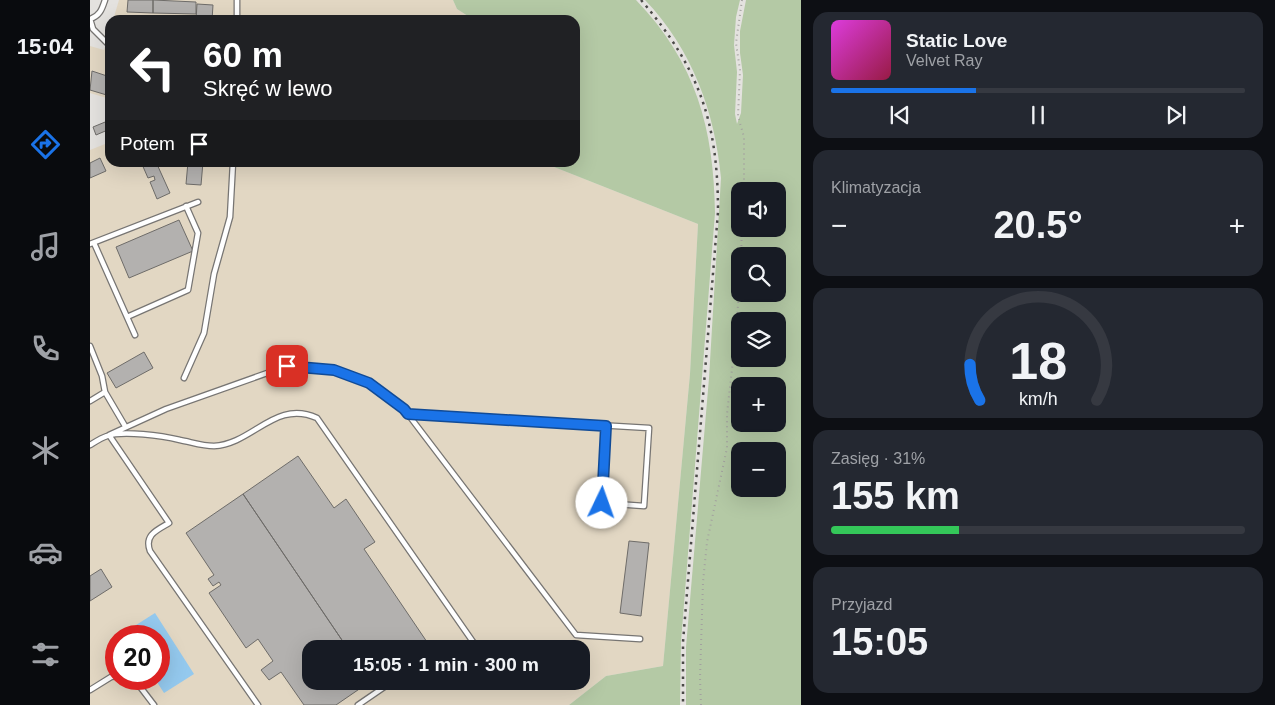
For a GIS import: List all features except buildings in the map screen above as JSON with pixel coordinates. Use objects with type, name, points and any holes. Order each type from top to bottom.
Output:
[{"type":"lane","points":[[105,0],[102,10],[96,17],[90,19],[91,30],[105,42]]},
{"type":"lane","points":[[237,0],[237,15]]},
{"type":"lane","points":[[184,378],[204,333],[214,274],[230,217],[233,167]]},
{"type":"lane","points":[[135,335],[92,243],[198,202]]},
{"type":"lane","points":[[127,317],[188,290],[198,233],[186,206]]},
{"type":"lane","points":[[90,346],[102,376],[105,392],[125,426]]},
{"type":"lane","points":[[90,445],[125,426],[166,409],[287,366],[334,370],[369,383],[404,409],[576,635],[640,639]]},
{"type":"lane","points":[[90,401],[105,392]]},
{"type":"lane","points":[[109,435],[158,435],[214,446],[240,438],[270,421],[290,413],[308,414],[317,418],[472,640]]},
{"type":"lane","points":[[408,414],[649,428],[644,506],[602,503],[606,426]]},
{"type":"lane","points":[[109,435],[169,522],[150,535],[148,541],[150,550],[258,705]]},
{"type":"lane","points":[[90,690],[105,681]]},
{"type":"lane","points":[[143,690],[154,705]]},
{"type":"lane","points":[[358,705],[380,690]]},
{"type":"path","points":[[742,0],[736,43],[740,70],[738,116],[744,137],[744,182]]},
{"type":"path","points":[[701,705],[703,582],[708,542],[727,448],[727,414],[738,302]]},
{"type":"shaded area","points":[[119,0],[453,0],[457,9],[466,15],[114,15]]},
{"type":"shaded area","points":[[90,46],[104,50],[105,47],[105,98],[90,93]]},
{"type":"shaded area","points":[[105,144],[105,167],[554,167],[698,224],[690,374],[663,666],[606,676],[590,689],[590,640],[302,640],[302,690],[588,690],[569,705],[90,705],[90,150]]},
{"type":"green space","points":[[453,0],[636,0],[657,24],[674,48],[698,98],[711,153],[715,213],[681,642],[680,705],[569,705],[606,676],[663,666],[690,374],[698,224],[554,167],[580,167],[580,15],[466,15],[457,9]]},
{"type":"green space","points":[[645,0],[740,0],[736,17],[734,45],[737,72],[735,114],[737,124],[741,113],[743,75],[740,31],[746,0],[801,0],[801,705],[686,705],[686,647],[709,378],[721,178],[718,153],[707,106],[688,60],[676,39]]},
{"type":"water","points":[[155,613],[163,625],[136,625]]},
{"type":"water","points":[[170,636],[194,674],[170,689]]},
{"type":"railway","points":[[641,0],[678,50],[702,99],[709,124],[717,180],[718,212],[683,642],[683,705]]},
{"type":"route","points":[[287,366],[334,370],[369,383],[408,414],[606,426],[602,503]]}]
